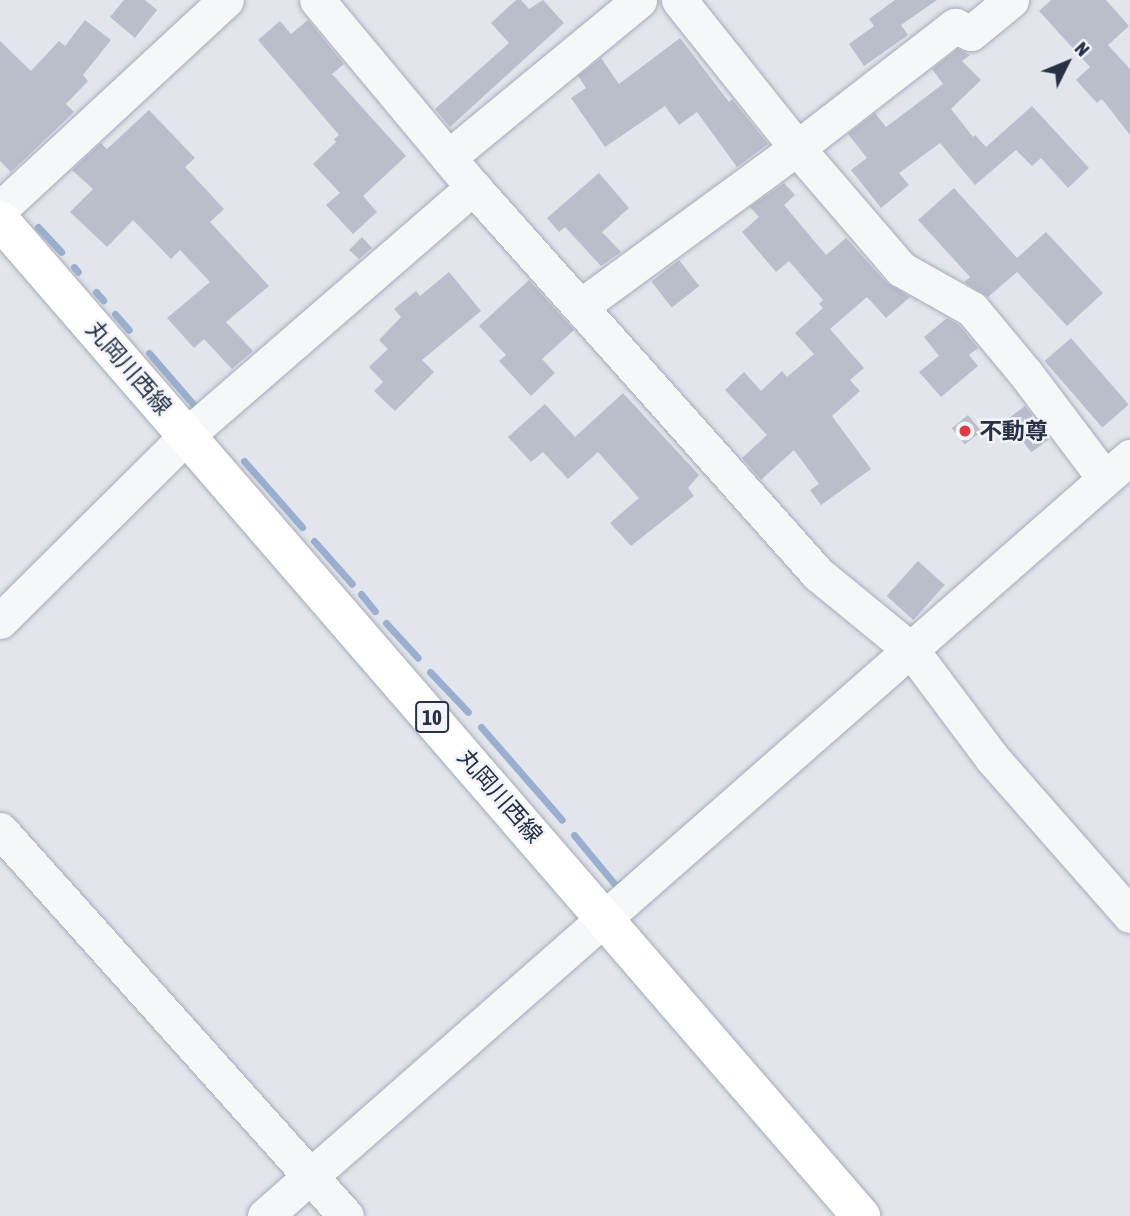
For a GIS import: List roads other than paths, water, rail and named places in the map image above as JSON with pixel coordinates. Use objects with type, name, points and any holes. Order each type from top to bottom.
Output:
[{"type":"main road","name":"丸岡川西線","points":[[0,220],[861,1216]]},
{"type":"street","points":[[0,209],[226,0]]},
{"type":"street","points":[[317,0],[450,156],[472,187],[818,574],[912,651],[992,758],[1130,915]]},
{"type":"street","points":[[450,156],[639,0]]},
{"type":"street","points":[[265,1216],[912,651],[1117,468],[1026,374],[972,309],[901,269],[797,148],[679,0]]},
{"type":"street","points":[[580,306],[797,148],[954,19],[1011,0]]},
{"type":"street","points":[[0,621],[187,435],[472,187]]},
{"type":"street","points":[[0,830],[346,1216]]},
{"type":"waterway","points":[[38,227],[61,252]]},
{"type":"waterway","points":[[74,267],[78,272]]},
{"type":"waterway","points":[[96,292],[103,300]]},
{"type":"waterway","points":[[115,314],[129,330]]},
{"type":"waterway","points":[[149,353],[199,411]]},
{"type":"waterway","points":[[244,461],[302,527]]},
{"type":"waterway","points":[[314,541],[352,584]]},
{"type":"waterway","points":[[361,594],[375,611]]},
{"type":"waterway","points":[[386,623],[418,658]]},
{"type":"waterway","points":[[430,672],[468,712]]},
{"type":"waterway","points":[[481,727],[562,820]]},
{"type":"waterway","points":[[574,835],[617,887],[621,883]]},
{"type":"place","name":"不動尊","points":[[965,431]]}]
